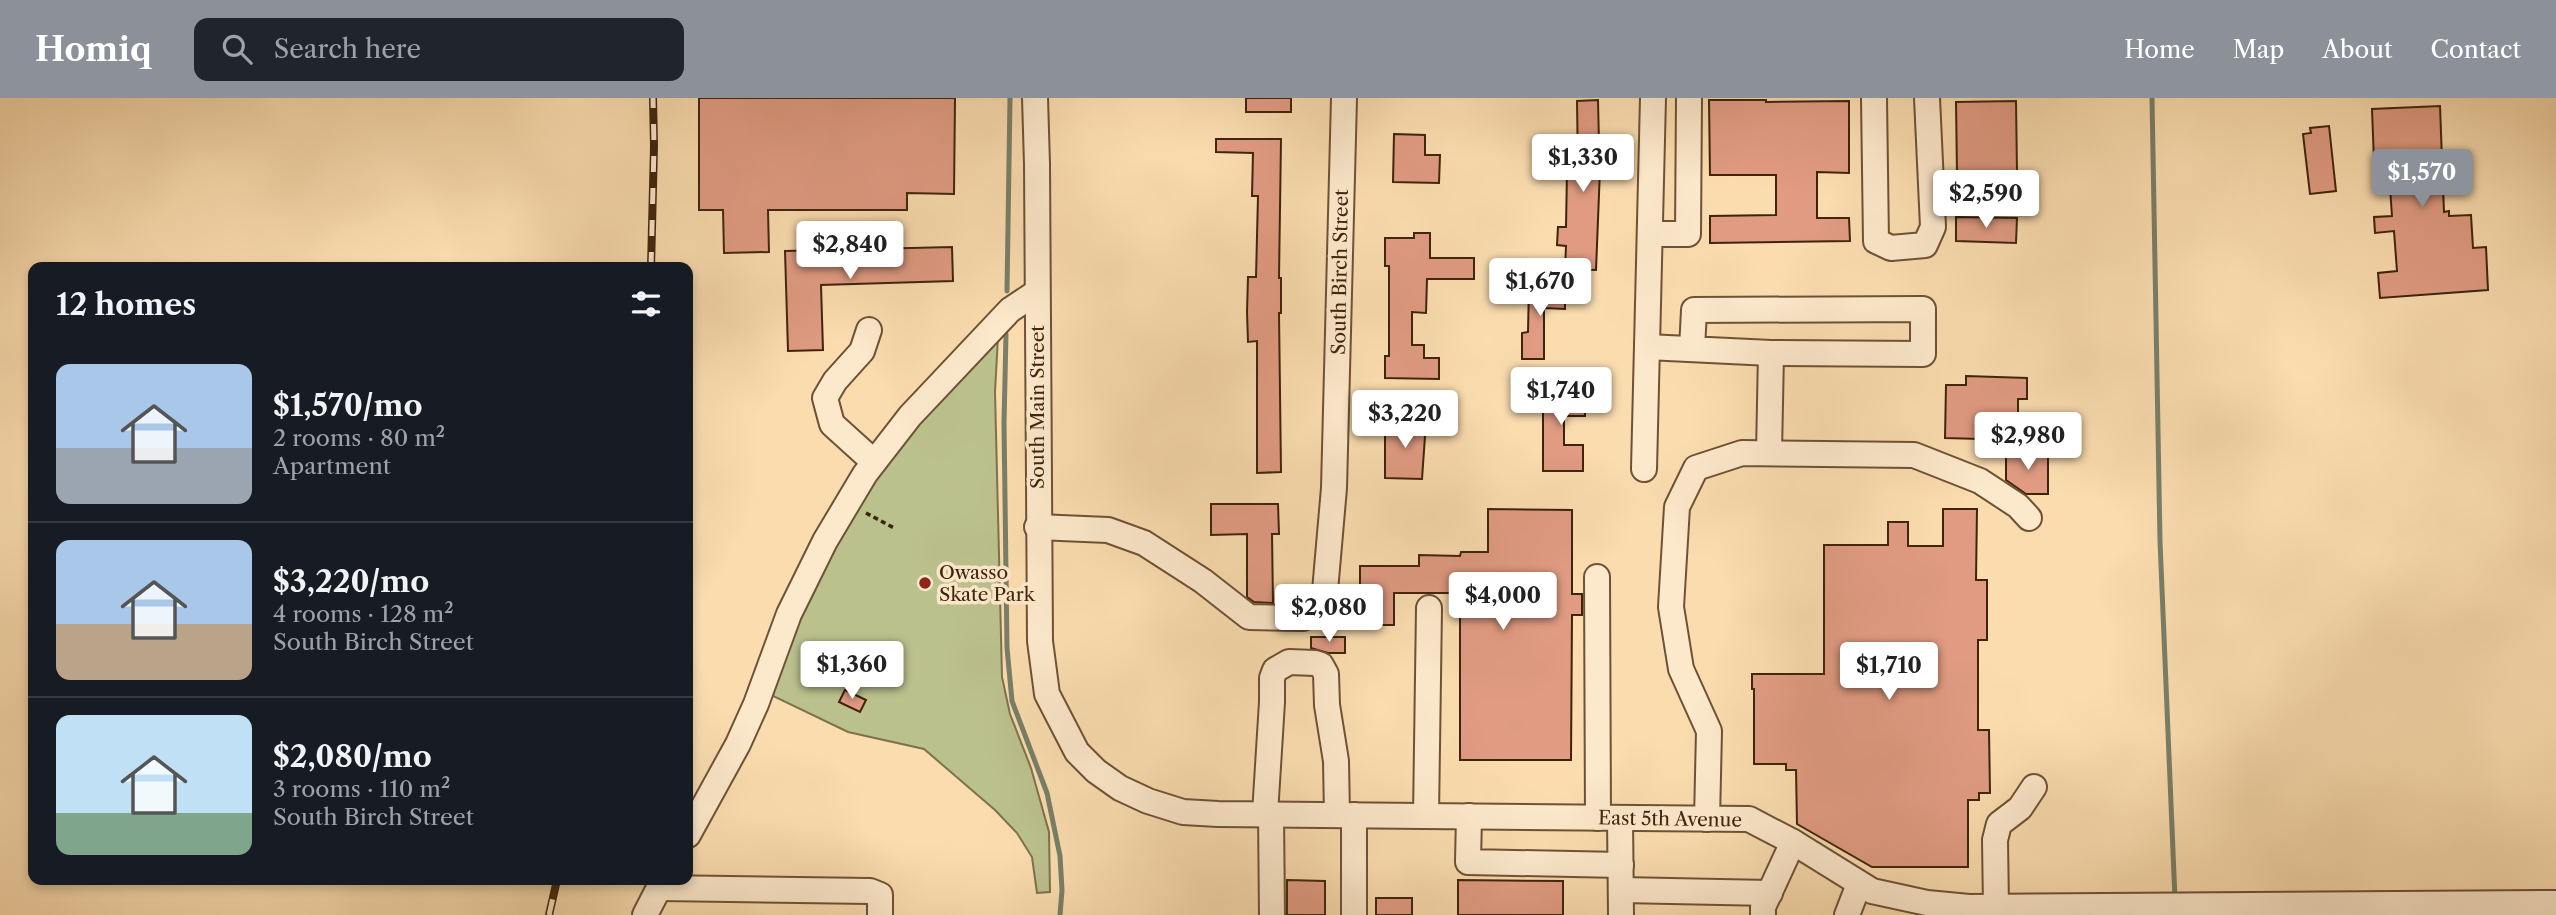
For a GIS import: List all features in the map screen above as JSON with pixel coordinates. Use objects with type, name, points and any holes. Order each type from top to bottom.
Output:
[{"type":"street","name":"South Main Street","points":[[1035,98],[1037,527],[1042,666],[1047,694],[1055,713]]},
{"type":"street","name":"South Birch Street","points":[[1037,527],[1108,530],[1144,543],[1203,581],[1249,617],[1303,618],[1313,614],[1325,591],[1334,488],[1344,98]]},
{"type":"street","points":[[1644,469],[1653,98]]},
{"type":"street","points":[[1650,234],[1688,234],[1689,98]]},
{"type":"street","points":[[1874,98],[1876,240],[1891,247],[1925,245],[1933,227],[1927,98]]},
{"type":"street","points":[[693,826],[747,724],[789,614],[825,541],[874,462],[910,416],[1010,310],[1037,292]]},
{"type":"street","points":[[1647,346],[1692,349],[1770,353],[1923,354],[1923,309],[1694,310],[1692,349]]},
{"type":"street","points":[[869,330],[862,351],[835,381],[825,398],[832,424],[874,462]]},
{"type":"street","points":[[1769,453],[1770,353]]},
{"type":"street","points":[[1707,819],[1709,731],[1681,669],[1671,607],[1677,507],[1696,468],[1742,453],[1914,455],[1980,481],[2018,506],[2029,518]]},
{"type":"street","points":[[1597,577],[1609,818],[1621,865],[1621,915]]},
{"type":"street","points":[[1426,816],[1429,608]]},
{"type":"street","points":[[1272,915],[1268,814],[1272,678],[1275,670],[1289,662],[1315,663],[1321,665],[1326,674],[1327,705],[1345,815],[1354,915]]},
{"type":"street","name":"East 5th Avenue","points":[[1055,713],[1077,752],[1096,771],[1120,788],[1148,801],[1183,812],[1749,819],[1793,842],[1872,891],[1927,909],[2092,911],[2118,907],[2219,907],[2253,911],[2556,903]]},
{"type":"street","points":[[2006,910],[1995,840],[1999,824],[2020,808],[2034,787]]},
{"type":"street","points":[[1469,816],[1468,862],[1621,865]]},
{"type":"street","points":[[1621,890],[1767,904],[1793,842]]},
{"type":"street","points":[[1847,915],[1859,884]]},
{"type":"street","points":[[645,915],[660,885]]},
{"type":"street","points":[[691,885],[870,891],[880,895],[880,915]]},
{"type":"path","points":[[866,513],[896,528]]},
{"type":"green space","name":"Owasso Skate Park","points":[[998,337],[995,392],[1002,677],[1010,714],[1031,768],[1049,832],[1050,892],[1037,893],[1032,857],[1017,833],[995,810],[924,749],[848,732],[773,696],[778,665],[796,618],[872,481]]},
{"type":"building","points":[[699,98],[955,98],[954,194],[907,193],[907,210],[768,210],[769,252],[724,253],[723,210],[699,210]]},
{"type":"building","points":[[1246,98],[1291,98],[1291,112],[1246,112]]},
{"type":"building","points":[[1598,100],[1601,144],[1596,270],[1565,269],[1566,246],[1557,245],[1558,227],[1566,227],[1567,171],[1578,171],[1577,101]]},
{"type":"building","points":[[1709,100],[1849,101],[1849,173],[1817,172],[1817,218],[1849,218],[1850,241],[1710,243],[1710,216],[1776,215],[1776,175],[1710,175]]},
{"type":"building","points":[[2016,101],[2017,172],[1957,173],[1956,102]]},
{"type":"building","points":[[2440,106],[2444,212],[2449,211],[2449,216],[2471,215],[2473,248],[2486,247],[2488,290],[2380,298],[2378,273],[2397,271],[2394,231],[2375,233],[2374,217],[2392,216],[2390,188],[2375,188],[2372,109]]},
{"type":"building","points":[[2329,126],[2336,191],[2310,194],[2303,134],[2311,133],[2310,128]]},
{"type":"building","points":[[1394,134],[1425,135],[1425,155],[1440,155],[1439,183],[1393,182]]},
{"type":"building","points":[[1216,139],[1281,139],[1281,472],[1257,473],[1257,341],[1248,342],[1247,312],[1248,277],[1256,277],[1258,196],[1252,196],[1253,153],[1216,152]]},
{"type":"building","points":[[1956,217],[2017,218],[2016,243],[1956,241]]},
{"type":"building","points":[[1414,233],[1430,233],[1430,258],[1474,258],[1474,279],[1427,279],[1426,313],[1412,312],[1412,345],[1424,345],[1424,358],[1439,358],[1439,379],[1385,378],[1385,356],[1389,356],[1389,266],[1385,266],[1385,238],[1414,238]]},
{"type":"building","points":[[952,247],[953,281],[821,285],[823,350],[788,351],[785,251]]},
{"type":"building","points":[[1529,286],[1565,287],[1565,309],[1544,308],[1544,359],[1522,359],[1522,333],[1528,332]]},
{"type":"building","points":[[1966,376],[2027,378],[2027,399],[2018,399],[2018,440],[1945,438],[1946,385],[1966,385]]},
{"type":"building","points":[[1543,381],[1566,382],[1566,390],[1585,391],[1585,416],[1564,416],[1564,445],[1583,445],[1583,471],[1543,471]]},
{"type":"building","points":[[1385,422],[1426,422],[1422,479],[1385,478]]},
{"type":"building","points":[[2048,452],[2048,494],[2026,494],[2006,480],[2006,453]]},
{"type":"building","points":[[1211,504],[1278,504],[1279,534],[1272,534],[1273,603],[1254,602],[1247,597],[1247,534],[1211,535]]},
{"type":"building","points":[[1488,509],[1572,510],[1572,594],[1582,594],[1582,615],[1572,615],[1571,760],[1460,760],[1460,593],[1394,593],[1394,625],[1360,625],[1360,566],[1419,566],[1419,555],[1460,556],[1461,552],[1488,552]]},
{"type":"building","points":[[1943,509],[1977,509],[1976,580],[1987,580],[1987,640],[1978,640],[1978,730],[1989,730],[1990,793],[1979,793],[1979,800],[1968,800],[1968,867],[1872,867],[1797,824],[1796,770],[1786,770],[1786,764],[1754,764],[1752,674],[1824,674],[1824,545],[1888,545],[1888,522],[1908,522],[1908,546],[1943,546]]},
{"type":"building","points":[[1311,637],[1345,637],[1345,653],[1328,653],[1311,648]]},
{"type":"building","points":[[845,690],[866,700],[860,712],[839,702]]},
{"type":"building","points":[[1287,880],[1325,881],[1325,915],[1287,915]]},
{"type":"building","points":[[1458,880],[1563,881],[1563,915],[1458,915]]},
{"type":"building","points":[[1376,898],[1412,898],[1412,915],[1376,915]]},
{"type":"waterway","points":[[1007,291],[1010,98]]},
{"type":"waterway","points":[[2152,98],[2160,541],[2175,899]]},
{"type":"waterway","points":[[1006,334],[1004,423],[1007,648],[1012,701],[1047,793],[1060,856],[1060,915]]},
{"type":"railway","points":[[651,262],[653,98]]},
{"type":"railway","points":[[549,915],[556,885]]},
{"type":"place","name":"Owasso Skate Park","points":[[925,583]]}]
